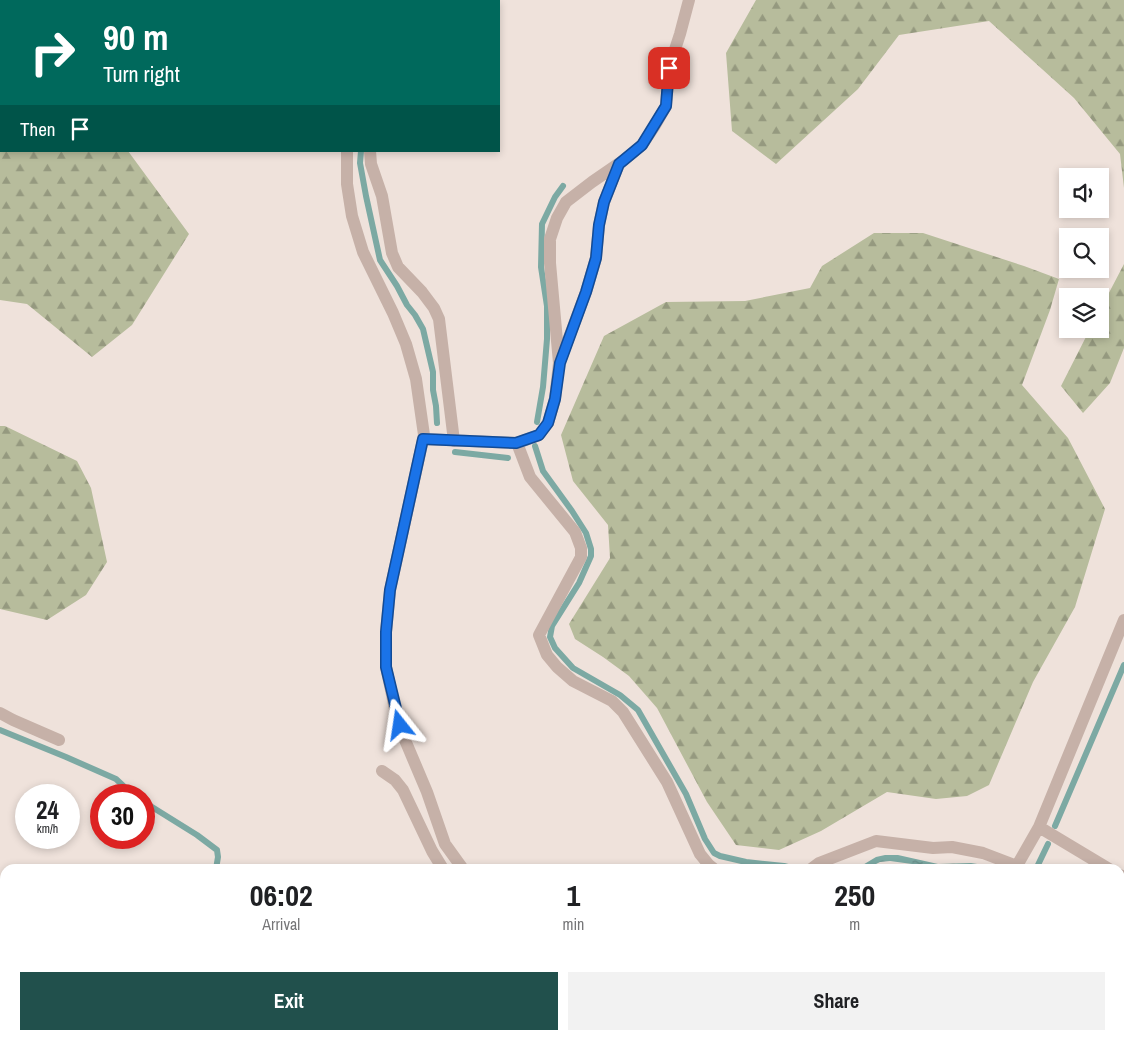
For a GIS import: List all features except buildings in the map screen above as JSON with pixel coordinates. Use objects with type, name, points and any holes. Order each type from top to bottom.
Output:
[{"type":"street","points":[[560,363],[550,263],[550,239],[557,218],[566,202],[642,145],[666,106],[669,68],[688,0]]},
{"type":"street","points":[[348,152],[347,184],[352,216],[363,252],[406,344],[416,379],[424,435],[390,590],[386,632],[386,667],[404,740],[445,844],[459,864]]},
{"type":"street","points":[[370,152],[371,164],[382,196],[392,253],[398,267],[422,292],[434,308],[439,319],[454,440]]},
{"type":"street","points":[[423,439],[516,443],[539,435],[548,423],[555,399],[560,363],[586,292],[596,258],[599,225],[604,202],[619,164]]},
{"type":"street","points":[[516,443],[530,477],[575,532],[581,548],[581,557],[538,635],[541,643],[547,655],[557,667],[573,681],[612,701],[623,712],[667,782],[700,854],[708,864]]},
{"type":"street","points":[[1018,864],[1039,827],[1124,620]]},
{"type":"street","points":[[0,713],[59,740]]},
{"type":"street","points":[[382,771],[395,780],[403,790],[440,864]]},
{"type":"street","points":[[1039,827],[1101,864]]},
{"type":"street","points":[[818,864],[876,840],[933,848],[952,847],[983,854],[1008,864]]},
{"type":"green space","points":[[756,0],[1124,0],[1124,188],[1120,154],[1074,98],[989,21],[899,35],[858,89],[776,164],[732,131],[726,53]]},
{"type":"green space","points":[[0,152],[129,152],[189,234],[132,325],[92,357],[27,304],[0,300]]},
{"type":"green space","points":[[874,233],[923,233],[1059,279],[1050,310],[1022,385],[1068,438],[1105,509],[1075,607],[1033,682],[989,785],[967,796],[936,799],[887,792],[821,831],[779,850],[736,845],[707,802],[657,708],[629,676],[575,639],[569,624],[610,558],[608,525],[573,481],[561,435],[604,336],[666,302],[745,301],[810,288],[822,266]]},
{"type":"green space","points":[[1124,264],[1124,348],[1110,383],[1083,413],[1061,386],[1085,338],[1109,338],[1109,293]]},
{"type":"green space","points":[[0,426],[5,426],[77,461],[91,488],[107,562],[86,595],[47,620],[0,609]]},
{"type":"water","points":[[898,855],[938,864],[912,864],[890,861],[864,864],[876,857]]},
{"type":"water","points":[[971,863],[977,864],[938,864]]},
{"type":"waterway","points":[[361,152],[360,163],[380,260],[423,329],[433,372],[437,423]]},
{"type":"waterway","points":[[537,422],[543,387],[547,339],[547,306],[541,267],[542,224],[555,197],[563,186]]},
{"type":"waterway","points":[[535,446],[543,471],[586,533],[591,549],[591,556],[579,583],[552,626],[550,637],[555,648],[573,668],[620,695],[638,710],[686,794],[705,839],[714,853],[746,862],[765,864]]},
{"type":"waterway","points":[[455,452],[508,458]]},
{"type":"waterway","points":[[1055,826],[1124,665]]},
{"type":"waterway","points":[[0,730],[116,779],[121,784]]},
{"type":"waterway","points":[[155,809],[217,850],[217,864]]},
{"type":"waterway","points":[[1038,864],[1048,844]]},
{"type":"route","points":[[400,725],[386,667],[386,632],[390,590],[423,439],[516,443],[539,435],[548,423],[555,399],[560,363],[586,292],[596,258],[599,225],[604,202],[619,164],[642,145],[666,106],[669,68]]}]
